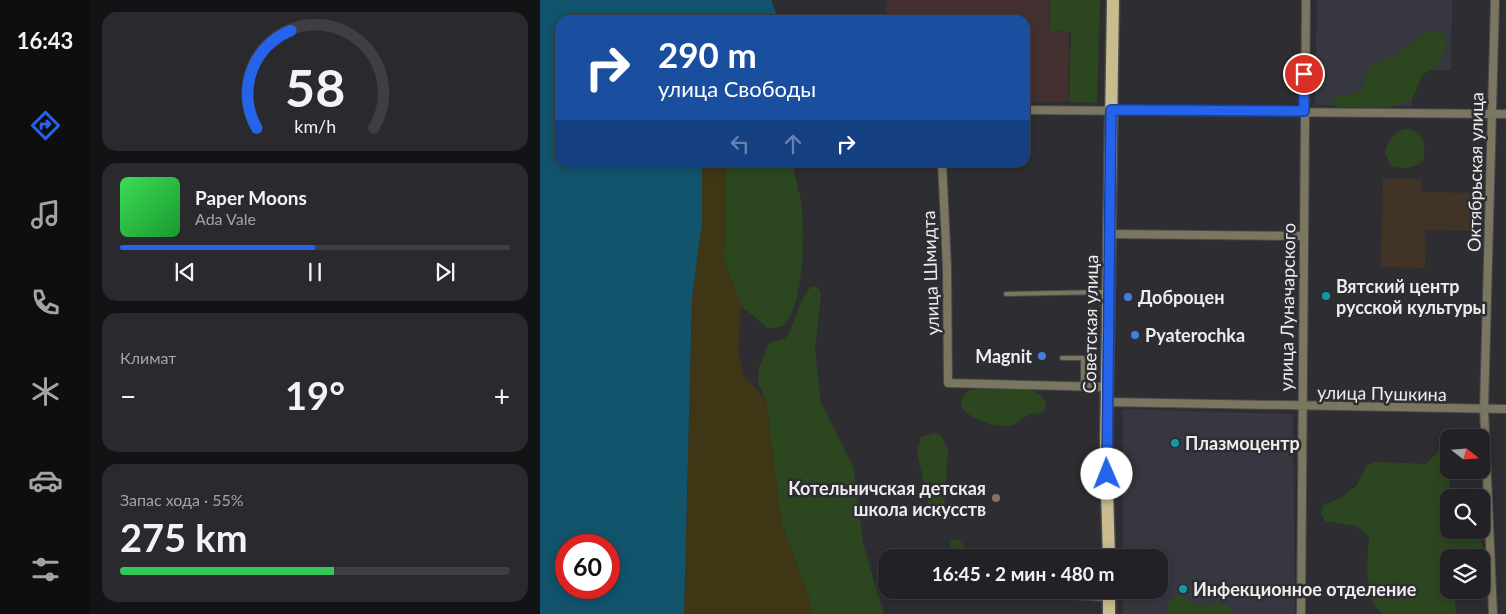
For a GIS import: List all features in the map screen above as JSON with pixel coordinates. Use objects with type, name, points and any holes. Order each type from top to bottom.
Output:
[{"type":"main road","name":"Советская улица","points":[[1109,549],[1107,387],[1113,0]]},
{"type":"main road","points":[[1109,599],[1109,614]]},
{"type":"street","name":"улица Луначарского","points":[[1301,614],[1301,407],[1306,0]]},
{"type":"street","name":"Октябрьская улица","points":[[1493,614],[1484,409],[1495,0]]},
{"type":"street","points":[[1030,110],[1506,114]]},
{"type":"street","name":"улица Шмидта","points":[[942,167],[947,268],[948,383],[1083,387]]},
{"type":"street","points":[[1109,234],[1303,236]]},
{"type":"street","points":[[1083,387],[1107,387]]},
{"type":"street","name":"улица Пушкина","points":[[1107,402],[1301,407],[1506,409]]},
{"type":"lane","points":[[1006,294],[1108,292]]},
{"type":"lane","points":[[1062,358],[1084,358],[1083,387]]},
{"type":"shaded area","points":[[887,0],[1049,0],[1049,31],[1069,33],[1068,102],[1030,102],[1030,15],[885,15]]},
{"type":"shaded area","points":[[1317,0],[1452,0],[1451,70],[1412,70],[1412,106],[1315,105]]},
{"type":"shaded area","points":[[1383,179],[1422,179],[1422,192],[1473,193],[1472,231],[1426,230],[1425,268],[1381,267]]},
{"type":"shaded area","points":[[1123,409],[1293,414],[1295,614],[1123,614],[1123,599],[1168,599],[1168,549],[1123,549]]},
{"type":"green space","points":[[1050,0],[1100,0],[1097,103],[1069,102],[1071,32],[1050,31]]},
{"type":"green space","points":[[1439,31],[1445,36],[1446,43],[1440,64],[1422,75],[1414,96],[1409,101],[1389,108],[1336,107],[1332,101],[1337,96],[1351,95],[1363,88],[1366,74],[1374,63],[1395,56],[1425,33]]},
{"type":"green space","points":[[1406,129],[1412,130],[1421,136],[1424,144],[1423,161],[1408,168],[1391,166],[1385,153],[1388,145],[1391,138],[1397,132]]},
{"type":"green space","points":[[726,167],[793,167],[801,201],[803,230],[802,268],[795,304],[789,318],[781,327],[768,328],[741,306],[724,260]]},
{"type":"green space","points":[[812,286],[819,288],[821,295],[815,349],[821,403],[854,469],[863,544],[884,614],[813,614],[781,522],[766,399],[758,384],[759,368],[767,347],[772,342],[786,339],[807,292]]},
{"type":"green space","points":[[1022,388],[1033,390],[1041,396],[1046,402],[1045,411],[1026,416],[1009,426],[981,421],[972,417],[961,405],[962,398],[969,390]]},
{"type":"green space","points":[[935,433],[941,436],[948,449],[944,510],[941,516],[934,518],[930,512],[917,452],[921,437]]},
{"type":"green space","points":[[1440,449],[1440,479],[1450,479],[1449,489],[1440,489],[1440,539],[1479,539],[1484,549],[1440,549],[1440,599],[1459,599],[1455,601],[1456,614],[1384,614],[1372,600],[1369,590],[1369,537],[1357,526],[1325,521],[1321,514],[1323,505],[1341,498],[1357,485],[1366,466],[1375,462],[1426,464]]},
{"type":"green space","points":[[952,539],[959,540],[966,549],[949,549]]},
{"type":"green space","points":[[1176,595],[1198,605],[1227,605],[1233,614],[1166,614],[1170,600]]},
{"type":"sand","points":[[702,167],[726,167],[724,260],[741,306],[738,353],[744,376],[766,399],[781,522],[813,614],[684,614],[692,297],[702,222]]},
{"type":"water","points":[[540,0],[771,0],[777,15],[555,15],[555,167],[702,167],[702,222],[692,297],[684,614],[540,614]]},
{"type":"place","name":"Вятский центр русской культуры","points":[[1326,296]]},
{"type":"place","name":"Доброцен","points":[[1128,297]]},
{"type":"place","name":"Pyaterochka","points":[[1135,335]]},
{"type":"place","name":"Magnit","points":[[1042,356]]},
{"type":"place","name":"Плазмоцентр","points":[[1175,443]]},
{"type":"place","name":"Котельничская детская школа искусств","points":[[996,498]]},
{"type":"place","name":"Инфекционное отделение","points":[[1183,589]]},
{"type":"route","points":[[1107,474],[1111,110],[1304,111],[1304,74]]}]
